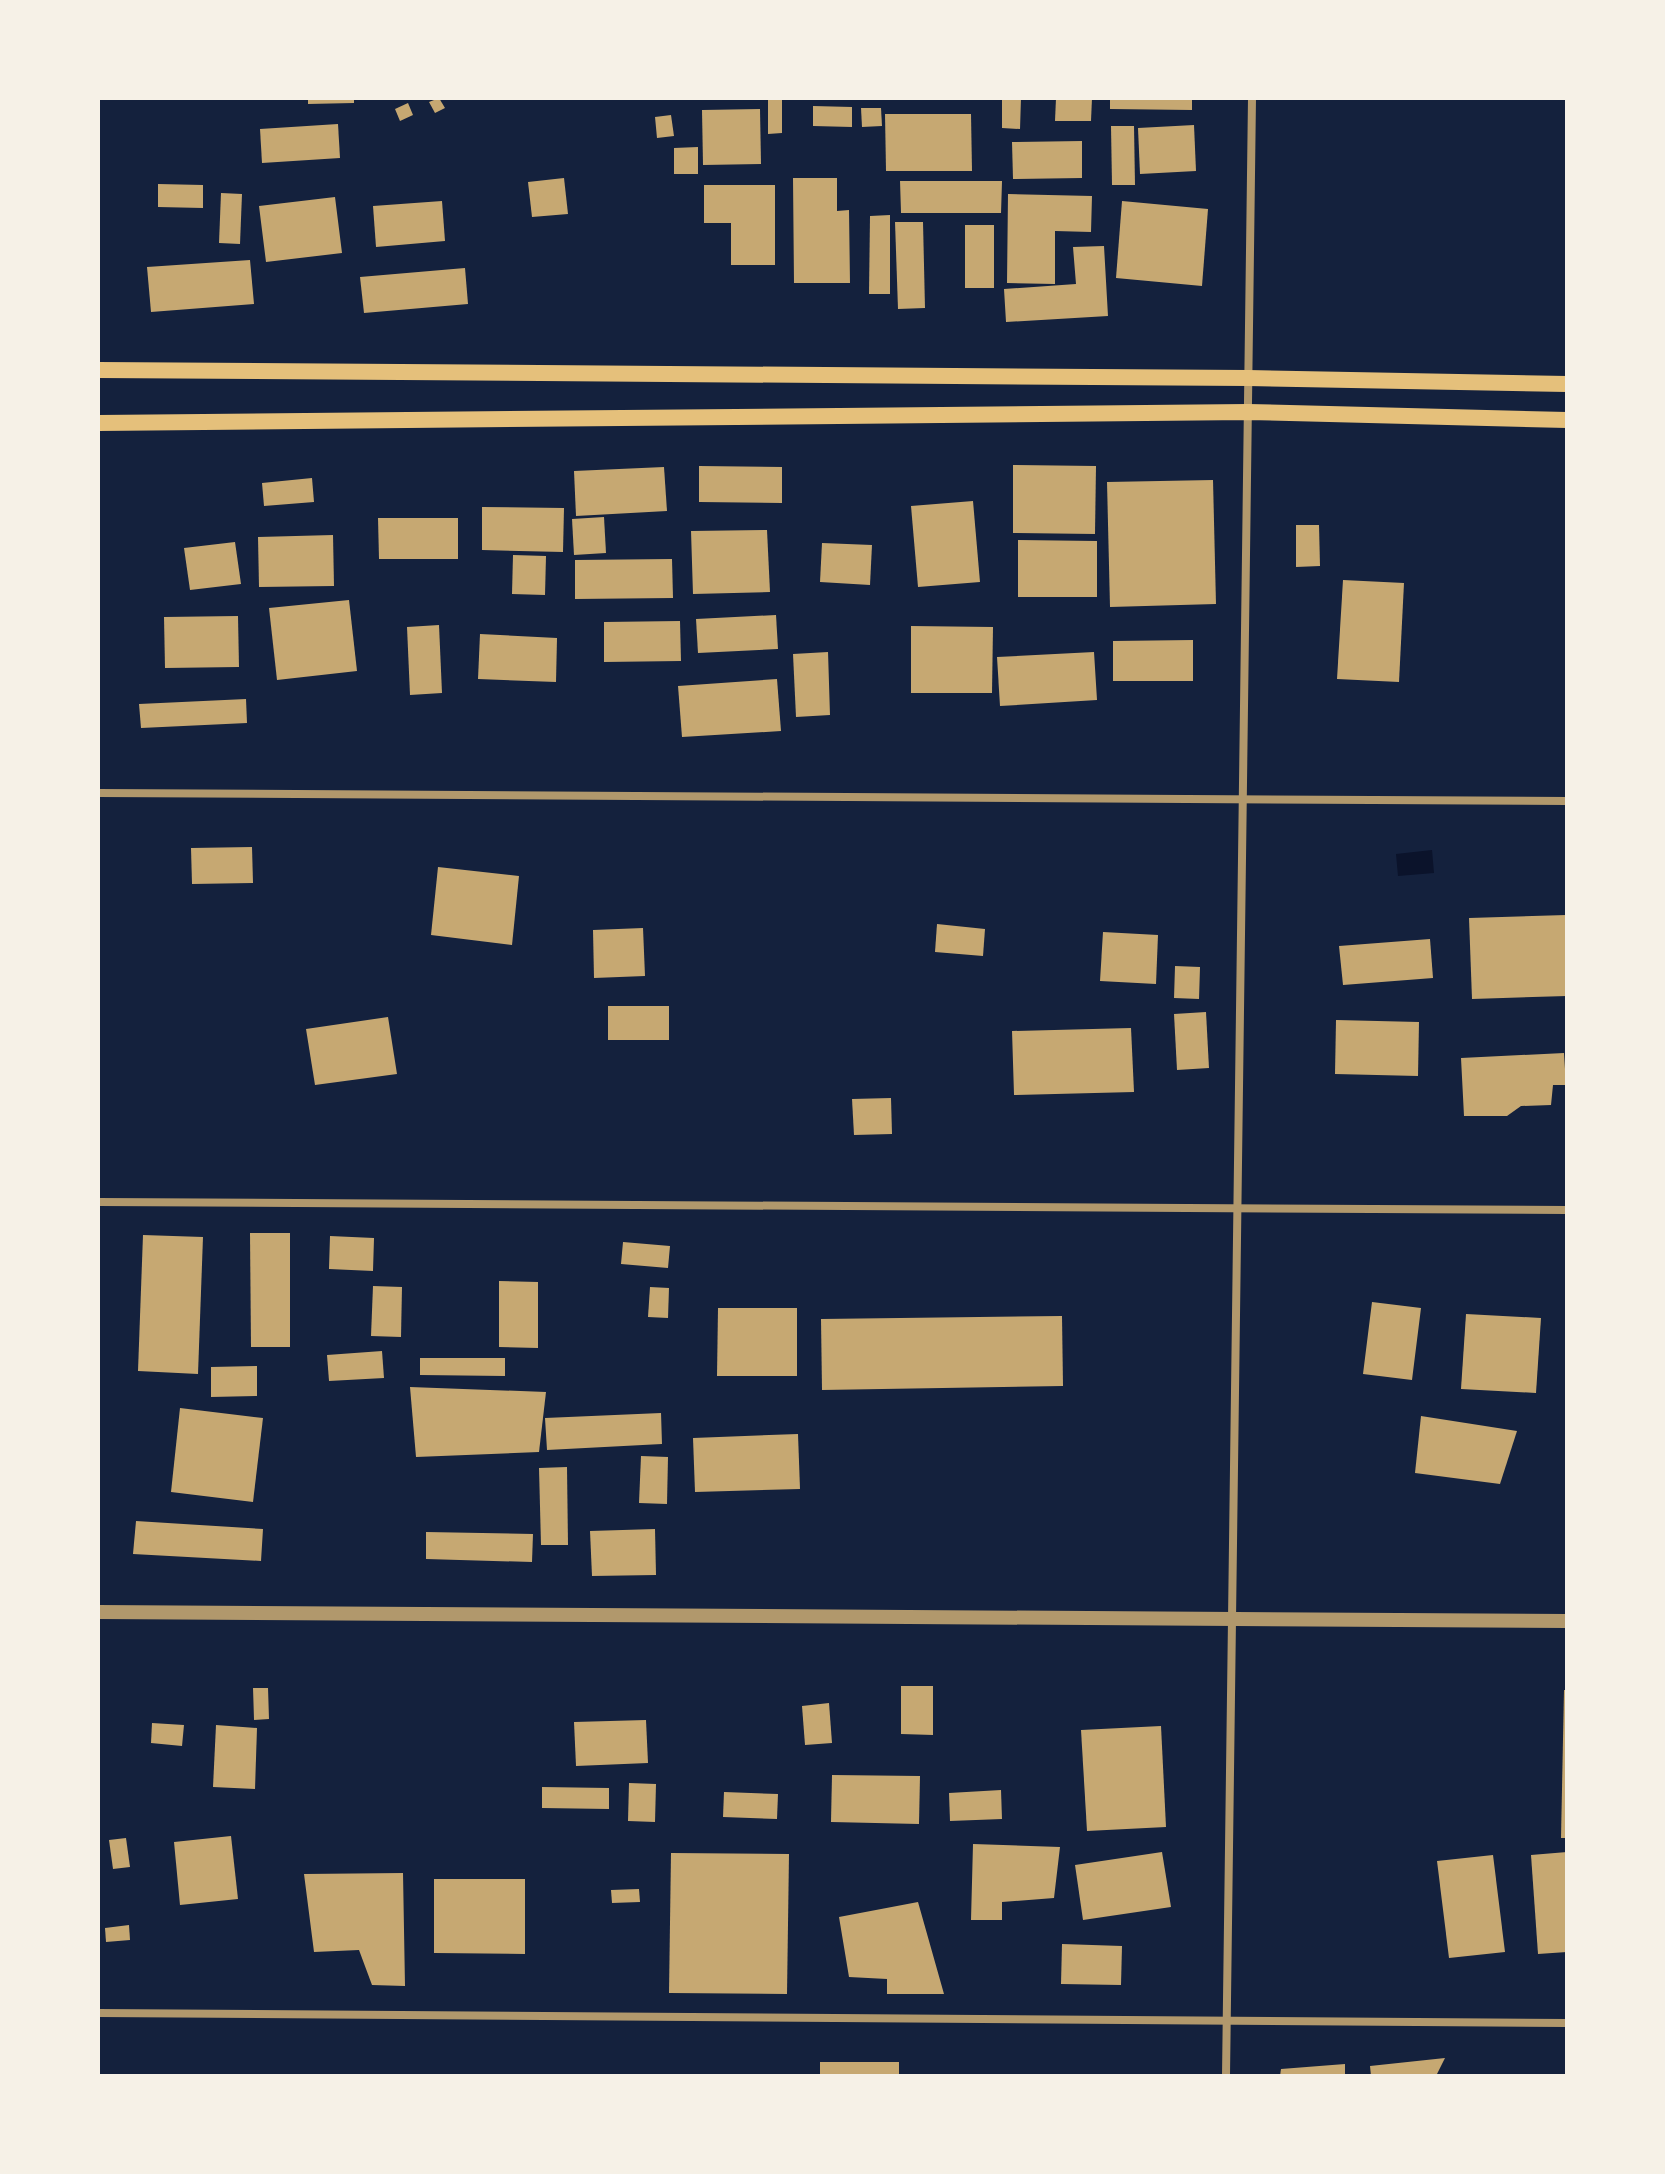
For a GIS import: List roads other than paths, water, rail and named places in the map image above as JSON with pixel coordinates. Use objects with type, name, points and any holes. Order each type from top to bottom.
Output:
[{"type":"main road","points":[[98,370],[1248,378],[1567,384]]},
{"type":"main road","points":[[98,423],[1248,412],[1567,420]]},
{"type":"street","points":[[1226,2076],[1252,98]]},
{"type":"street","points":[[98,793],[1567,801]]},
{"type":"street","points":[[98,1202],[1567,1210]]},
{"type":"street","points":[[98,1612],[1567,1621]]},
{"type":"street","points":[[98,2013],[1567,2023]]},
{"type":"water","points":[[1432,850],[1434,873],[1398,876],[1396,854]]}]
